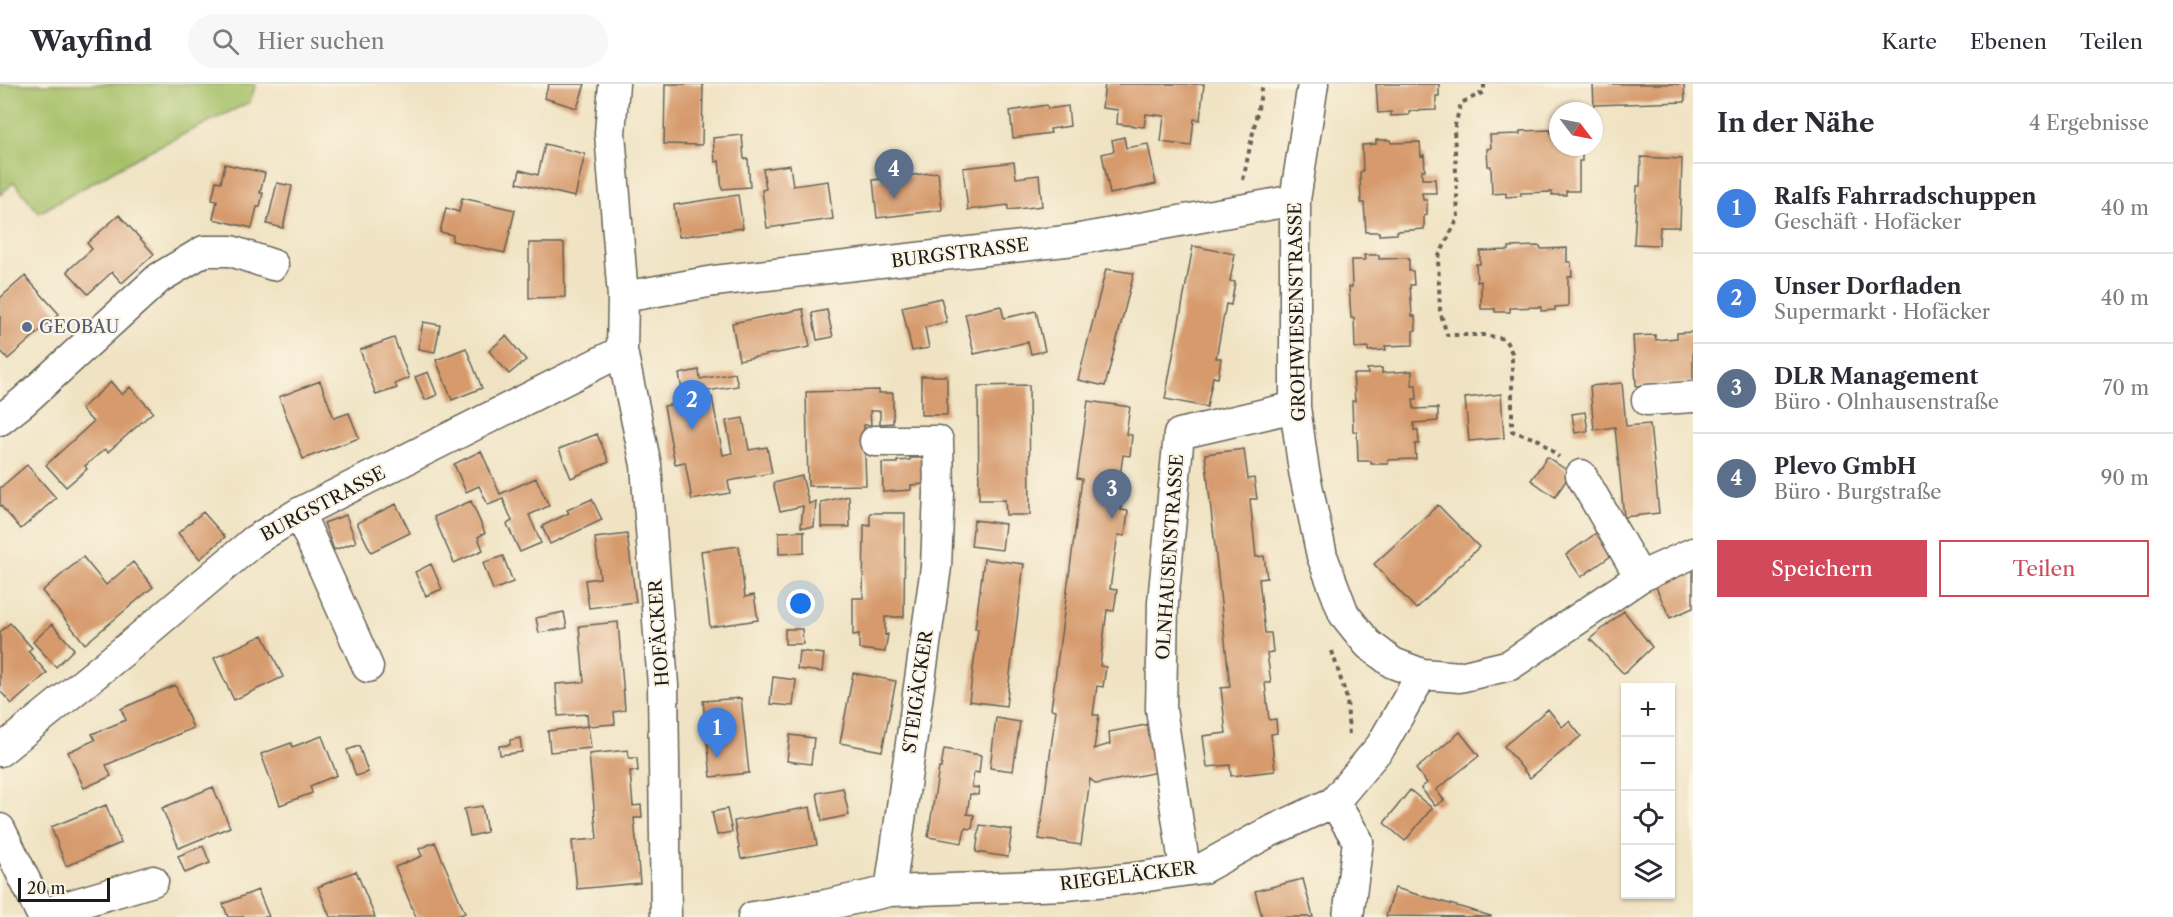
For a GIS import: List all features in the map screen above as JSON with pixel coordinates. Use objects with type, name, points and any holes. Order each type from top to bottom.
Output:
[{"type":"street","name":"HOFÄCKER","points":[[615,84],[610,133],[623,297],[622,351],[646,465],[663,685],[666,917]]},
{"type":"street","name":"GROHWIESENSTRASSE","points":[[1313,84],[1295,200],[1295,407],[1304,471],[1322,556],[1344,614],[1368,644],[1394,663],[1422,674],[1460,677],[1510,665],[1640,577],[1693,553]]},
{"type":"street","name":"BURGSTRASSE","points":[[623,297],[714,281],[1074,240],[1295,200]]},
{"type":"street","points":[[0,420],[23,402],[159,278],[204,251],[231,250],[273,265]]},
{"type":"street","name":"BURGSTRASSE","points":[[0,751],[135,642],[255,540],[299,513],[622,351]]},
{"type":"street","points":[[1647,400],[1693,397]]},
{"type":"street","name":"OLNHAUSENSTRASSE","points":[[1185,870],[1161,709],[1163,602],[1179,434],[1295,407]]},
{"type":"street","name":"STEIGÄCKER","points":[[875,441],[938,441],[939,493],[936,567],[890,891]]},
{"type":"street","points":[[1581,475],[1640,577]]},
{"type":"street","points":[[299,513],[368,667]]},
{"type":"street","name":"RIEGELÄCKER","points":[[753,917],[826,905],[890,891],[1066,885],[1203,868],[1343,791],[1381,746],[1422,674]]},
{"type":"street","points":[[1343,791],[1358,841],[1348,917]]},
{"type":"street","points":[[0,830],[43,916],[153,881]]},
{"type":"path","points":[[1237,210],[1263,84]]},
{"type":"path","points":[[1484,84],[1484,92],[1461,103],[1454,129],[1458,218],[1438,258],[1440,311],[1447,334],[1485,335],[1505,339],[1512,353],[1512,431],[1539,440],[1581,475]]},
{"type":"path","points":[[1343,791],[1347,699],[1328,635],[1344,614]]},
{"type":"green space","points":[[0,84],[256,84],[250,102],[145,153],[39,213],[14,182],[0,195]]},
{"type":"building","points":[[549,84],[585,84],[577,108],[544,98]]},
{"type":"building","points":[[665,84],[703,84],[702,145],[664,144]]},
{"type":"building","points":[[1105,84],[1204,84],[1200,120],[1194,119],[1191,146],[1161,142],[1164,116],[1146,114],[1144,127],[1117,124],[1118,110],[1102,108]]},
{"type":"building","points":[[1376,84],[1439,84],[1436,110],[1409,111],[1409,115],[1391,116],[1391,112],[1378,113]]},
{"type":"building","points":[[1593,84],[1684,84],[1685,102],[1603,105],[1603,102],[1594,102]]},
{"type":"building","points":[[1047,105],[1048,109],[1068,106],[1070,126],[1050,129],[1051,133],[1013,138],[1010,111]]},
{"type":"building","points":[[1549,130],[1549,156],[1582,156],[1582,161],[1579,161],[1579,191],[1566,191],[1566,195],[1552,195],[1552,192],[1521,193],[1521,196],[1506,197],[1506,193],[1492,194],[1491,166],[1488,166],[1487,149],[1491,148],[1490,135],[1520,134],[1520,131]]},
{"type":"building","points":[[742,135],[744,159],[748,159],[750,187],[722,189],[719,161],[715,162],[713,138]]},
{"type":"building","points":[[1124,137],[1126,148],[1148,144],[1156,184],[1110,194],[1102,154],[1114,151],[1112,140]]},
{"type":"building","points":[[1376,140],[1390,140],[1391,143],[1420,142],[1425,170],[1422,170],[1422,179],[1435,179],[1436,193],[1422,193],[1423,200],[1427,200],[1424,229],[1379,235],[1379,232],[1366,232],[1364,203],[1361,203],[1362,145],[1376,144]]},
{"type":"building","points":[[545,144],[585,154],[575,197],[517,183],[520,170],[538,175]]},
{"type":"building","points":[[1641,157],[1682,159],[1680,227],[1660,227],[1659,245],[1634,244]]},
{"type":"building","points":[[1014,162],[1016,178],[1039,175],[1042,206],[1008,210],[1008,205],[968,210],[963,168]]},
{"type":"building","points":[[225,164],[265,173],[260,193],[263,193],[260,207],[257,207],[252,228],[213,219],[217,201],[212,200],[216,181],[221,182]]},
{"type":"building","points":[[790,165],[793,186],[828,181],[833,219],[767,228],[762,190],[766,189],[763,169]]},
{"type":"building","points":[[938,172],[942,210],[877,218],[873,180]]},
{"type":"building","points":[[277,183],[292,186],[283,228],[267,224]]},
{"type":"building","points":[[738,195],[743,228],[679,237],[674,205]]},
{"type":"building","points":[[462,198],[515,210],[505,253],[452,241],[453,235],[440,232],[446,208],[459,212]]},
{"type":"building","points":[[119,215],[154,254],[122,283],[112,272],[88,294],[67,271],[92,249],[87,243]]},
{"type":"building","points":[[529,243],[564,243],[565,297],[529,298]]},
{"type":"building","points":[[1193,246],[1235,254],[1230,281],[1235,282],[1231,305],[1226,304],[1216,358],[1221,358],[1218,378],[1213,377],[1207,407],[1165,399]]},
{"type":"building","points":[[1540,246],[1541,249],[1567,248],[1567,262],[1571,262],[1572,276],[1568,277],[1568,306],[1541,311],[1541,307],[1510,308],[1510,312],[1481,309],[1481,281],[1477,282],[1476,264],[1480,264],[1480,251]]},
{"type":"building","points":[[1364,255],[1379,255],[1379,259],[1409,258],[1409,271],[1413,271],[1414,285],[1410,285],[1412,316],[1415,316],[1416,330],[1413,331],[1413,345],[1385,346],[1386,350],[1368,351],[1368,347],[1355,348],[1354,318],[1351,318],[1349,287],[1352,287],[1351,260],[1365,260]]},
{"type":"building","points":[[1106,269],[1134,273],[1105,386],[1078,380]]},
{"type":"building","points":[[25,276],[59,314],[8,359],[0,350],[0,298]]},
{"type":"building","points":[[941,298],[947,322],[925,327],[929,348],[912,351],[902,307]]},
{"type":"building","points":[[1001,306],[1004,318],[1036,311],[1045,351],[1031,354],[1028,342],[974,354],[965,314]]},
{"type":"building","points":[[803,309],[810,347],[739,360],[732,323]]},
{"type":"building","points":[[827,310],[833,337],[817,340],[812,313]]},
{"type":"building","points":[[423,322],[440,325],[435,352],[418,349]]},
{"type":"building","points":[[1693,332],[1693,383],[1636,386],[1633,336],[1655,335],[1656,340],[1677,338],[1677,333]]},
{"type":"building","points":[[506,336],[526,360],[509,374],[489,351]]},
{"type":"building","points":[[394,338],[409,378],[395,384],[397,388],[376,395],[360,350]]},
{"type":"building","points":[[466,348],[482,388],[452,400],[436,360]]},
{"type":"building","points":[[1382,368],[1382,373],[1412,371],[1412,385],[1416,385],[1417,399],[1413,399],[1414,409],[1438,408],[1438,421],[1414,423],[1414,430],[1418,430],[1419,444],[1415,444],[1416,459],[1388,460],[1388,464],[1358,461],[1357,432],[1353,432],[1352,401],[1355,401],[1353,374],[1368,374],[1367,369]]},
{"type":"building","points":[[699,370],[700,379],[735,373],[738,386],[683,395],[679,374]]},
{"type":"building","points":[[428,372],[437,395],[425,400],[415,377]]},
{"type":"building","points":[[921,376],[947,376],[947,415],[921,415]]},
{"type":"building","points":[[320,381],[334,418],[349,413],[359,438],[303,459],[279,397]]},
{"type":"building","points":[[111,382],[122,395],[130,387],[153,412],[108,452],[105,449],[85,466],[87,469],[66,487],[46,465],[93,422],[81,409]]},
{"type":"building","points":[[1622,383],[1626,426],[1650,424],[1659,513],[1624,517],[1615,427],[1594,430],[1590,386]]},
{"type":"building","points":[[1029,385],[1030,515],[1006,515],[1005,500],[979,500],[978,386]]},
{"type":"building","points":[[879,390],[879,393],[893,393],[893,423],[880,424],[880,411],[870,411],[871,425],[864,425],[866,485],[808,486],[806,392]]},
{"type":"building","points":[[1501,394],[1504,438],[1469,441],[1465,398]]},
{"type":"building","points":[[712,397],[723,455],[732,453],[726,421],[743,418],[749,450],[767,447],[772,473],[728,481],[730,493],[692,500],[685,462],[675,464],[664,406]]},
{"type":"building","points":[[1088,401],[1130,407],[1126,434],[1132,435],[1130,456],[1123,455],[1119,484],[1124,484],[1121,510],[1128,511],[1125,536],[1118,535],[1114,560],[1110,589],[1117,590],[1114,611],[1107,610],[1100,666],[1106,667],[1103,687],[1097,686],[1093,715],[1099,715],[1094,749],[1110,744],[1109,732],[1151,724],[1158,772],[1096,784],[1090,779],[1081,845],[1039,839],[1056,710],[1051,709],[1082,479],[1077,478]]},
{"type":"building","points":[[1585,412],[1588,431],[1575,433],[1572,414]]},
{"type":"building","points":[[597,434],[609,462],[571,478],[559,449]]},
{"type":"building","points":[[1244,449],[1248,479],[1254,478],[1257,499],[1250,499],[1256,557],[1264,556],[1267,578],[1259,579],[1265,633],[1271,633],[1273,652],[1267,653],[1271,683],[1265,683],[1269,720],[1276,719],[1277,733],[1271,734],[1275,771],[1231,776],[1230,765],[1207,767],[1203,736],[1226,733],[1221,688],[1230,687],[1205,454]]},
{"type":"building","points":[[481,451],[500,494],[536,478],[549,506],[529,515],[541,543],[520,552],[507,524],[512,521],[503,499],[488,505],[479,486],[466,492],[454,464]]},
{"type":"building","points":[[1547,457],[1571,473],[1555,497],[1531,480]]},
{"type":"building","points":[[910,458],[925,458],[926,484],[911,485],[911,490],[883,492],[882,463],[897,463],[897,461],[910,460]]},
{"type":"building","points":[[27,465],[56,498],[21,529],[0,505],[0,488]]},
{"type":"building","points":[[802,476],[809,504],[816,501],[814,527],[801,527],[803,506],[780,511],[773,483]]},
{"type":"building","points":[[849,496],[850,527],[821,527],[821,502]]},
{"type":"building","points":[[592,499],[602,520],[550,544],[542,526],[569,513],[567,510]]},
{"type":"building","points":[[471,501],[485,533],[478,537],[483,550],[454,563],[434,517]]},
{"type":"building","points":[[396,504],[410,533],[371,552],[357,523]]},
{"type":"building","points":[[1438,505],[1479,547],[1416,609],[1374,564]]},
{"type":"building","points":[[203,512],[225,537],[200,559],[178,533]]},
{"type":"building","points":[[870,513],[905,513],[904,617],[885,617],[885,635],[888,634],[885,652],[859,649],[859,634],[853,635],[853,598],[863,598],[864,525],[870,526]]},
{"type":"building","points":[[346,515],[356,542],[334,550],[324,523]]},
{"type":"building","points":[[974,520],[1005,524],[1002,550],[971,546]]},
{"type":"building","points":[[804,531],[804,553],[779,554],[779,532]]},
{"type":"building","points":[[1599,531],[1615,553],[1581,577],[1566,555]]},
{"type":"building","points":[[627,534],[636,602],[589,608],[585,580],[600,578],[595,538]]},
{"type":"building","points":[[739,546],[745,597],[754,595],[758,620],[710,627],[701,551]]},
{"type":"building","points":[[503,556],[513,582],[493,590],[483,563]]},
{"type":"building","points":[[83,557],[106,585],[133,562],[153,587],[85,644],[42,591]]},
{"type":"building","points":[[984,559],[1024,564],[1006,706],[969,701]]},
{"type":"building","points":[[431,564],[442,589],[426,596],[415,572]]},
{"type":"building","points":[[1693,568],[1693,608],[1670,618],[1655,585]]},
{"type":"building","points":[[1624,611],[1652,647],[1624,674],[1590,639]]},
{"type":"building","points":[[564,612],[567,628],[539,633],[536,618]]},
{"type":"building","points":[[618,622],[625,710],[614,712],[615,724],[588,726],[587,714],[558,716],[556,684],[584,682],[579,626]]},
{"type":"building","points":[[10,623],[32,648],[28,651],[47,673],[12,704],[0,691],[0,632]]},
{"type":"building","points":[[52,624],[74,649],[56,667],[33,642]]},
{"type":"building","points":[[785,629],[802,629],[803,644],[785,644]]},
{"type":"building","points":[[263,635],[283,677],[234,700],[214,658]]},
{"type":"building","points":[[799,651],[824,654],[822,672],[797,669]]},
{"type":"building","points":[[853,673],[896,681],[882,751],[840,743]]},
{"type":"building","points":[[773,677],[796,680],[793,706],[770,704]]},
{"type":"building","points":[[175,685],[193,728],[106,765],[111,776],[84,788],[68,752],[95,740],[92,734],[126,720],[121,709]]},
{"type":"building","points":[[741,698],[749,773],[711,777],[703,701]]},
{"type":"building","points":[[1548,709],[1562,727],[1569,721],[1581,736],[1530,778],[1504,746]]},
{"type":"building","points":[[996,718],[1020,722],[1013,771],[990,768]]},
{"type":"building","points":[[588,726],[591,748],[550,752],[548,731]]},
{"type":"building","points":[[1460,732],[1479,756],[1436,790],[1444,800],[1435,806],[1421,788],[1427,783],[1416,769]]},
{"type":"building","points":[[790,735],[814,738],[811,764],[787,761]]},
{"type":"building","points":[[322,736],[337,775],[310,786],[312,793],[280,805],[261,754],[291,743],[292,747]]},
{"type":"building","points":[[520,738],[522,752],[500,755],[499,746],[510,745],[510,740]]},
{"type":"building","points":[[359,746],[368,772],[356,776],[347,750]]},
{"type":"building","points":[[944,749],[981,755],[979,773],[974,772],[972,787],[979,788],[978,795],[970,794],[967,814],[974,815],[972,829],[965,828],[962,843],[928,837]]},
{"type":"building","points":[[628,750],[629,758],[637,758],[638,771],[630,771],[633,806],[641,805],[642,818],[634,818],[640,883],[577,889],[572,841],[597,839],[589,754]]},
{"type":"building","points":[[213,787],[230,827],[179,848],[162,808]]},
{"type":"building","points":[[843,788],[849,815],[822,821],[817,793]]},
{"type":"building","points":[[1410,790],[1432,808],[1405,841],[1384,823]]},
{"type":"building","points":[[106,805],[121,843],[66,866],[51,827]]},
{"type":"building","points":[[482,806],[487,832],[470,836],[464,809]]},
{"type":"building","points":[[810,807],[817,845],[741,859],[734,821]]},
{"type":"building","points":[[727,809],[732,832],[717,835],[712,812]]},
{"type":"building","points":[[980,825],[1012,830],[1008,857],[976,852]]},
{"type":"building","points":[[435,842],[465,913],[455,917],[416,917],[395,867],[422,856],[419,849]]},
{"type":"building","points":[[203,846],[210,863],[185,873],[178,856]]},
{"type":"building","points":[[356,871],[375,917],[330,917],[318,887]]},
{"type":"building","points":[[1303,879],[1313,917],[1262,917],[1255,891]]},
{"type":"building","points":[[1395,888],[1491,916],[1491,917],[1386,916]]},
{"type":"building","points":[[258,890],[269,917],[228,917],[223,904]]},
{"type":"place","name":"Plevo GmbH","points":[[894,199]]},
{"type":"place","name":"GEOBAU","points":[[27,327]]},
{"type":"place","name":"Unser Dorfladen","points":[[692,430]]},
{"type":"place","name":"DLR Management","points":[[1112,519]]},
{"type":"place","name":"Ralfs Fahrradschuppen","points":[[717,758]]}]
